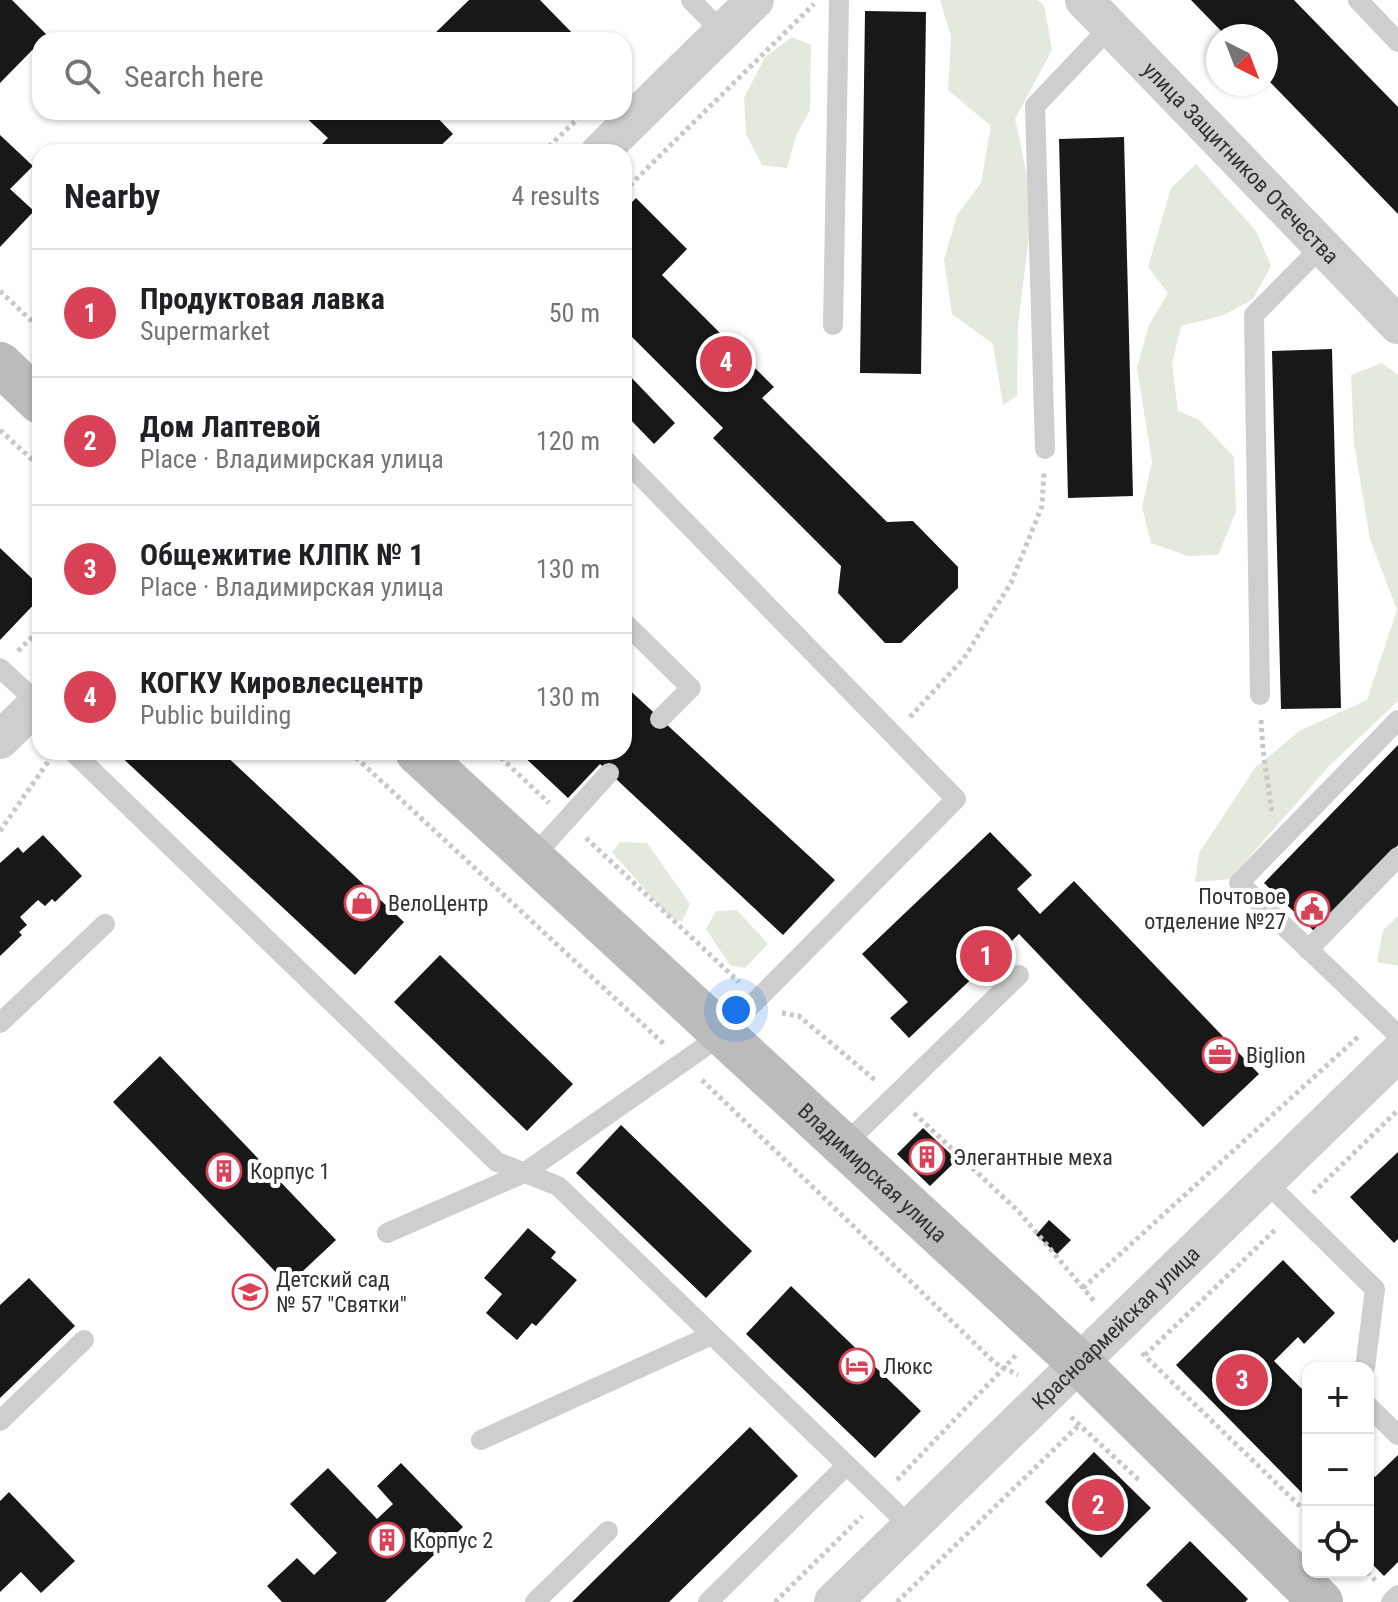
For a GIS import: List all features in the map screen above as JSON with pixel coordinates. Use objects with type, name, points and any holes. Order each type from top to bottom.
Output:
[{"type":"main road","points":[[0,364],[32,394]]},
{"type":"main road","name":"Владимирская улица","points":[[426,760],[1078,1362],[1321,1602]]},
{"type":"street","points":[[608,144],[755,0]]},
{"type":"street","name":"улица Защитников Отечества","points":[[1097,13],[1398,325]]},
{"type":"street","points":[[0,740],[32,713]]},
{"type":"street","name":"Красноармейская улица","points":[[833,1602],[1398,1053]]},
{"type":"lane","points":[[691,0],[722,32]]},
{"type":"lane","points":[[833,325],[839,0]]},
{"type":"lane","points":[[1358,0],[1398,42]]},
{"type":"lane","points":[[1045,449],[1035,106],[1097,13]]},
{"type":"lane","points":[[1260,695],[1254,315],[1322,246]]},
{"type":"lane","points":[[387,1233],[524,1173],[723,1034],[956,799],[632,467]]},
{"type":"lane","points":[[632,630],[691,688],[660,719]]},
{"type":"lane","points":[[0,668],[32,703]]},
{"type":"lane","points":[[1398,720],[1239,883],[1398,1035]]},
{"type":"lane","points":[[81,760],[497,1162],[558,1186],[910,1526]]},
{"type":"lane","points":[[532,858],[609,773]]},
{"type":"lane","points":[[1308,950],[1398,857]]},
{"type":"lane","points":[[0,1023],[105,924]]},
{"type":"lane","points":[[843,1146],[1019,975]]},
{"type":"lane","points":[[1265,1181],[1375,1289],[1366,1362]]},
{"type":"lane","points":[[481,1440],[712,1335]]},
{"type":"lane","points":[[0,1421],[84,1340]]},
{"type":"lane","points":[[1374,1412],[1398,1435]]},
{"type":"lane","points":[[708,1602],[847,1465]]},
{"type":"lane","points":[[535,1602],[608,1531]]},
{"type":"lane","points":[[1391,1602],[1398,1595]]},
{"type":"path","points":[[632,183],[818,0]]},
{"type":"path","points":[[551,144],[577,120]]},
{"type":"path","points":[[0,291],[32,321]]},
{"type":"path","points":[[0,430],[32,460]]},
{"type":"path","points":[[893,735],[964,658],[1011,583],[1042,506],[1045,449]]},
{"type":"path","points":[[1263,750],[1277,844]]},
{"type":"path","points":[[0,831],[49,760]]},
{"type":"path","points":[[503,760],[716,962],[773,1010],[799,1016],[894,1096],[1019,1212],[1097,1305]]},
{"type":"path","points":[[1083,1288],[1379,1017]]},
{"type":"path","points":[[1145,1355],[1398,1110]]},
{"type":"path","points":[[972,1401],[1024,1347]]},
{"type":"path","points":[[1136,1347],[1302,1508]]},
{"type":"path","points":[[1069,1415],[1142,1484]]},
{"type":"path","points":[[897,1602],[1079,1425]]},
{"type":"shaded area","points":[[940,0],[1037,0],[1044,5],[1052,50],[1015,119],[1033,204],[1018,325],[1017,396],[1003,405],[993,344],[952,314],[944,260],[957,215],[981,183],[991,126],[948,90],[951,36]]},
{"type":"shaded area","points":[[792,37],[811,45],[810,110],[796,136],[787,168],[762,165],[746,134],[744,98],[765,57]]},
{"type":"shaded area","points":[[1196,164],[1256,231],[1271,266],[1253,299],[1224,315],[1181,326],[1172,364],[1178,411],[1199,420],[1234,457],[1236,512],[1218,555],[1188,556],[1151,543],[1142,507],[1152,462],[1137,368],[1149,325],[1168,293],[1148,267],[1171,188]]},
{"type":"shaded area","points":[[1382,363],[1398,375],[1398,701],[1329,766],[1230,879],[1195,882],[1199,853],[1255,768],[1299,731],[1367,700],[1397,610],[1370,539],[1354,443],[1351,375]]},
{"type":"shaded area","points":[[620,842],[647,843],[690,904],[682,922],[668,916],[612,852]]},
{"type":"shaded area","points":[[737,910],[768,944],[745,968],[730,965],[706,929],[716,911]]},
{"type":"shaded area","points":[[1398,916],[1398,966],[1377,962],[1383,930]]},
{"type":"building","points":[[0,0],[12,0],[44,32],[32,32],[32,50],[0,83]]},
{"type":"building","points":[[469,0],[540,0],[571,32],[436,32]]},
{"type":"building","points":[[1191,0],[1294,0],[1398,107],[1398,214],[1278,90],[1278,24],[1214,24]]},
{"type":"building","points":[[865,11],[926,12],[921,374],[860,373]]},
{"type":"building","points":[[309,120],[440,120],[453,134],[442,144],[322,144],[328,138]]},
{"type":"building","points":[[0,135],[32,165],[10,189],[32,209],[32,213],[0,247]]},
{"type":"building","points":[[1124,137],[1133,496],[1068,498],[1059,139]]},
{"type":"building","points":[[636,198],[687,249],[662,275],[774,387],[762,398],[887,522],[913,521],[958,567],[958,588],[901,643],[885,643],[838,593],[841,566],[713,438],[723,428],[632,337],[632,202]]},
{"type":"building","points":[[1332,349],[1341,708],[1281,709],[1272,351]]},
{"type":"building","points":[[632,378],[675,423],[654,444],[632,421]]},
{"type":"building","points":[[0,548],[32,578],[32,606],[0,640]]},
{"type":"building","points":[[632,692],[835,880],[783,935],[600,764],[568,798],[528,760],[632,760]]},
{"type":"building","points":[[1398,745],[1398,845],[1314,931],[1264,883]]},
{"type":"building","points":[[125,760],[231,760],[404,922],[355,975]]},
{"type":"building","points":[[990,832],[1032,875],[1017,889],[1040,914],[1074,881],[1259,1074],[1203,1127],[1019,934],[909,1038],[890,1018],[908,1002],[862,954]]},
{"type":"building","points":[[43,835],[82,876],[55,902],[52,899],[45,906],[38,900],[20,917],[27,925],[19,932],[22,935],[0,956],[0,863],[18,847],[23,853]]},
{"type":"building","points":[[440,955],[573,1084],[527,1131],[394,1002]]},
{"type":"building","name":"Корпус 1","points":[[160,1056],[336,1240],[288,1285],[113,1102]]},
{"type":"building","points":[[621,1125],[752,1251],[706,1298],[576,1173]]},
{"type":"building","name":"Элегантные меха","points":[[923,1128],[957,1160],[930,1186],[897,1154]]},
{"type":"building","points":[[1398,1152],[1398,1239],[1394,1243],[1350,1197]]},
{"type":"building","points":[[1049,1220],[1071,1240],[1057,1254],[1036,1235]]},
{"type":"building","points":[[528,1228],[556,1252],[551,1258],[577,1280],[536,1326],[532,1323],[517,1340],[486,1313],[502,1294],[484,1278]]},
{"type":"building","points":[[1283,1260],[1335,1313],[1304,1344],[1298,1337],[1274,1361],[1302,1389],[1302,1493],[1176,1365]]},
{"type":"building","points":[[29,1278],[75,1326],[0,1398],[0,1305]]},
{"type":"building","points":[[791,1286],[921,1411],[875,1458],[746,1334]]},
{"type":"building","points":[[750,1427],[798,1476],[669,1602],[572,1602]]},
{"type":"building","points":[[1094,1452],[1151,1508],[1101,1558],[1045,1502]]},
{"type":"building","points":[[1398,1455],[1398,1562],[1384,1576],[1374,1566],[1375,1477]]},
{"type":"building","name":"Корпус 2","points":[[401,1463],[463,1527],[385,1602],[282,1602],[267,1586],[297,1558],[314,1575],[337,1553],[290,1504],[328,1468],[377,1519],[393,1504],[377,1486]]},
{"type":"building","points":[[9,1492],[75,1561],[41,1593],[21,1572],[0,1592],[0,1501]]},
{"type":"building","points":[[1190,1541],[1248,1599],[1245,1602],[1163,1602],[1146,1585]]},
{"type":"place","name":"КОГКУ Кировлесцентр","points":[[726,362]]},
{"type":"place","name":"ВелоЦентр","points":[[362,903]]},
{"type":"place","name":"Почтовое отделение №27","points":[[1312,909]]},
{"type":"place","name":"Продуктовая лавка","points":[[986,956]]},
{"type":"place","name":"Biglion","points":[[1220,1055]]},
{"type":"place","name":"Элегантные меха","points":[[927,1157]]},
{"type":"place","name":"Корпус 1","points":[[224,1171]]},
{"type":"place","name":"Детский сад № 57 \"Святки\"","points":[[250,1292]]},
{"type":"place","name":"Люкс","points":[[857,1366]]},
{"type":"place","name":"Общежитие КЛПК № 1","points":[[1242,1380]]},
{"type":"place","name":"Дом Лаптевой","points":[[1098,1505]]},
{"type":"place","name":"Корпус 2","points":[[387,1540]]}]
